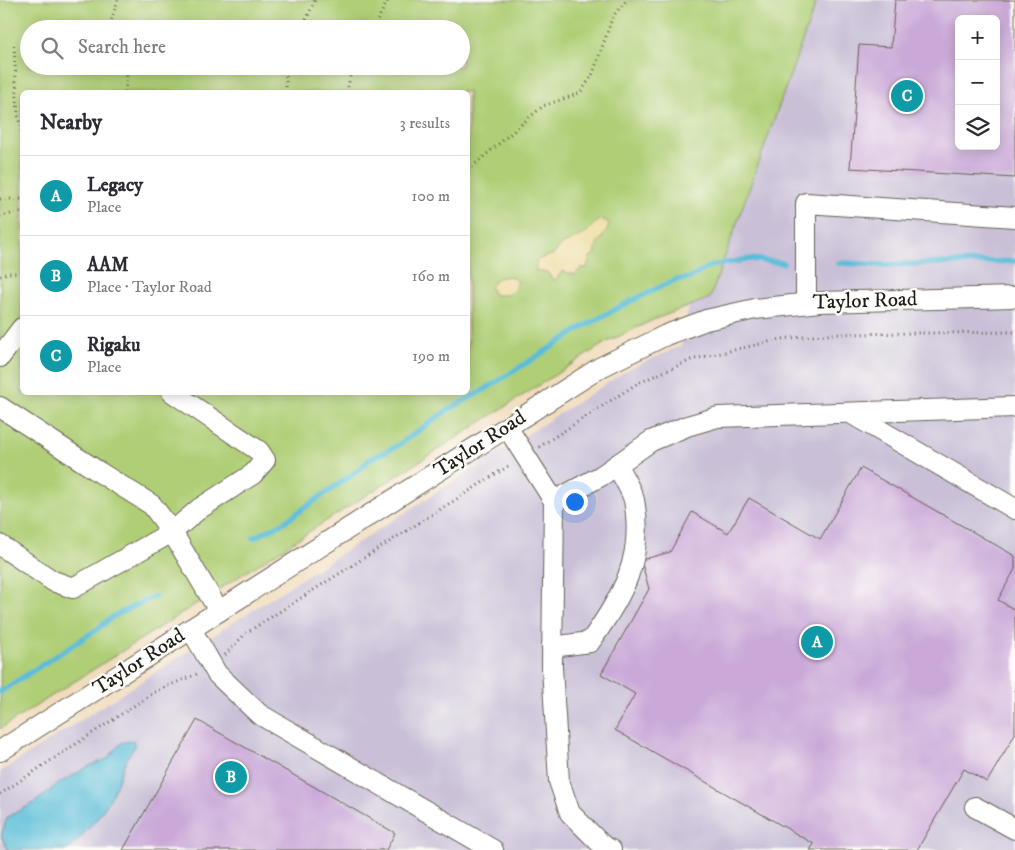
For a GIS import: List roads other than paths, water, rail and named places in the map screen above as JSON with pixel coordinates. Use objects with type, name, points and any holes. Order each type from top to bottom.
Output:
[{"type":"street","points":[[806,302],[806,203],[1015,217]]},
{"type":"street","name":"Taylor Road","points":[[0,751],[601,367],[666,335],[734,313],[806,302],[1015,297]]},
{"type":"street","points":[[0,357],[20,331]]},
{"type":"street","points":[[0,545],[53,581],[72,588],[172,532],[199,509],[253,474],[265,460],[259,451],[176,395]]},
{"type":"street","points":[[0,407],[99,472],[152,504],[172,532],[219,611]]},
{"type":"street","points":[[554,501],[601,476],[651,441],[687,426],[718,417],[852,414],[1015,407]]},
{"type":"street","points":[[852,414],[1014,506]]},
{"type":"street","points":[[507,426],[554,501],[552,647],[559,781],[570,813],[602,845],[611,850]]},
{"type":"street","points":[[552,647],[590,642],[605,622],[630,578],[638,540],[633,498],[617,465]]},
{"type":"street","points":[[191,629],[213,664],[217,674],[259,714],[489,849]]},
{"type":"street","points":[[975,807],[1015,828]]},
{"type":"water","points":[[133,740],[135,746],[108,803],[68,850],[8,850],[1,836],[7,817],[34,803],[58,784],[89,766],[107,759],[121,743]]},
{"type":"waterway","points":[[253,538],[283,523],[360,469],[370,459],[397,446],[446,411],[484,390],[583,327],[629,302],[675,280],[690,278],[710,266],[750,259],[783,263]]},
{"type":"waterway","points":[[839,263],[883,265],[1015,261]]},
{"type":"waterway","points":[[0,692],[99,628],[112,617],[155,596]]},
{"type":"place","name":"Rigaku","points":[[907,96]]},
{"type":"place","name":"Legacy","points":[[817,642]]},
{"type":"place","name":"AAM","points":[[231,777]]}]
